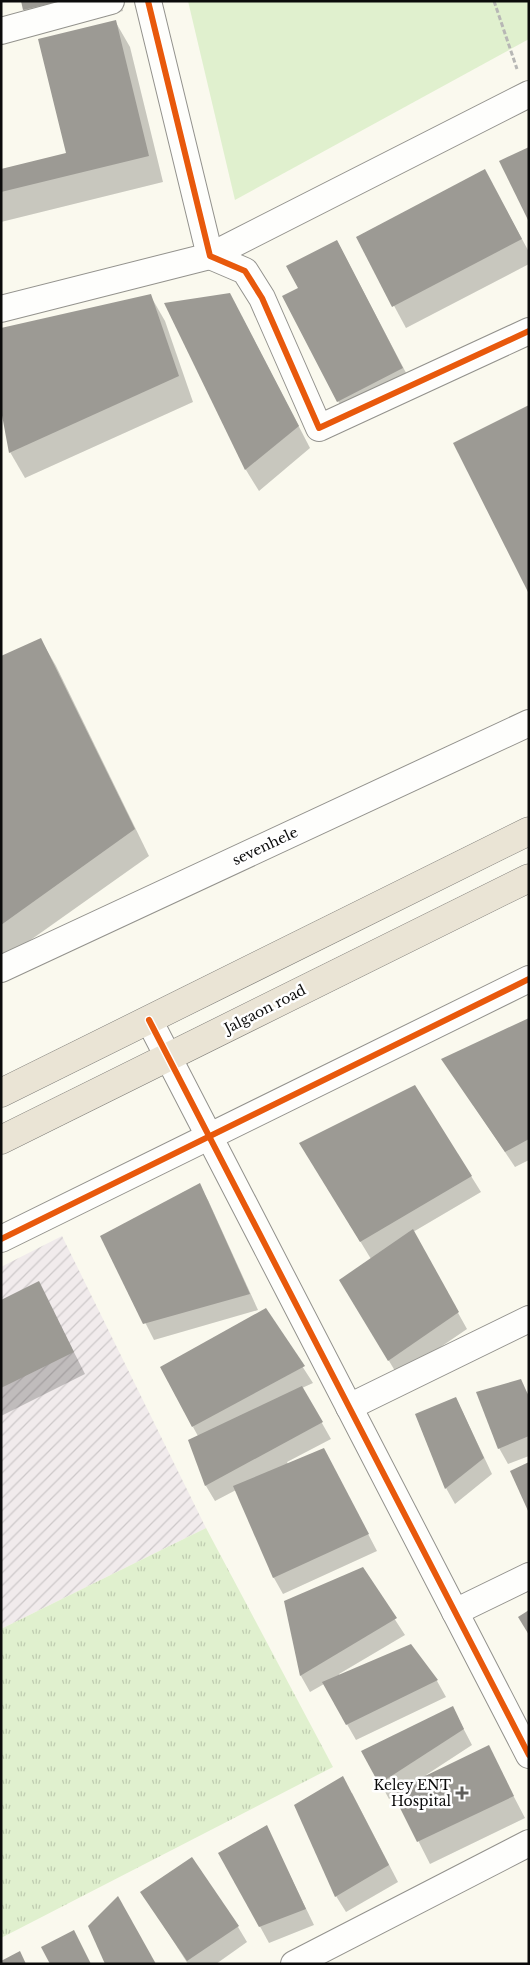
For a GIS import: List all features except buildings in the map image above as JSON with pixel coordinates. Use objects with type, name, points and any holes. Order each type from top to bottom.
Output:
[{"type":"highway","points":[[1,1093],[529,831]]},
{"type":"highway","name":"Jalgaon road","points":[[1,1140],[529,878]]},
{"type":"street","points":[[1,31],[111,1]]},
{"type":"street","points":[[148,1],[210,256]]},
{"type":"street","points":[[1,309],[210,256],[528,95]]},
{"type":"street","points":[[210,256],[245,271],[262,298],[319,428],[529,331]]},
{"type":"street","name":"sevenhele","points":[[1,969],[529,723]]},
{"type":"street","points":[[1,1239],[529,979]]},
{"type":"street","points":[[149,1020],[529,1755]]},
{"type":"street","points":[[349,1406],[529,1319]]},
{"type":"street","points":[[455,1612],[529,1576]]},
{"type":"street","points":[[294,1964],[529,1843]]},
{"type":"path","points":[[494,1],[528,95]]},
{"type":"shaded area","points":[[62,1236],[206,1528],[1,1629],[1,1267]]},
{"type":"green space","points":[[188,1],[529,1],[529,39],[235,200]]},
{"type":"green space","points":[[206,1528],[333,1767],[1,1938],[1,1629]]},
{"type":"cycle path","points":[[148,1],[210,256],[245,271],[262,298],[319,428],[529,331]]},
{"type":"cycle path","points":[[1,1239],[529,979]]},
{"type":"cycle path","points":[[149,1020],[529,1755]]},
{"type":"place","name":"Keley ENT Hospital","points":[[462,1793]]}]
